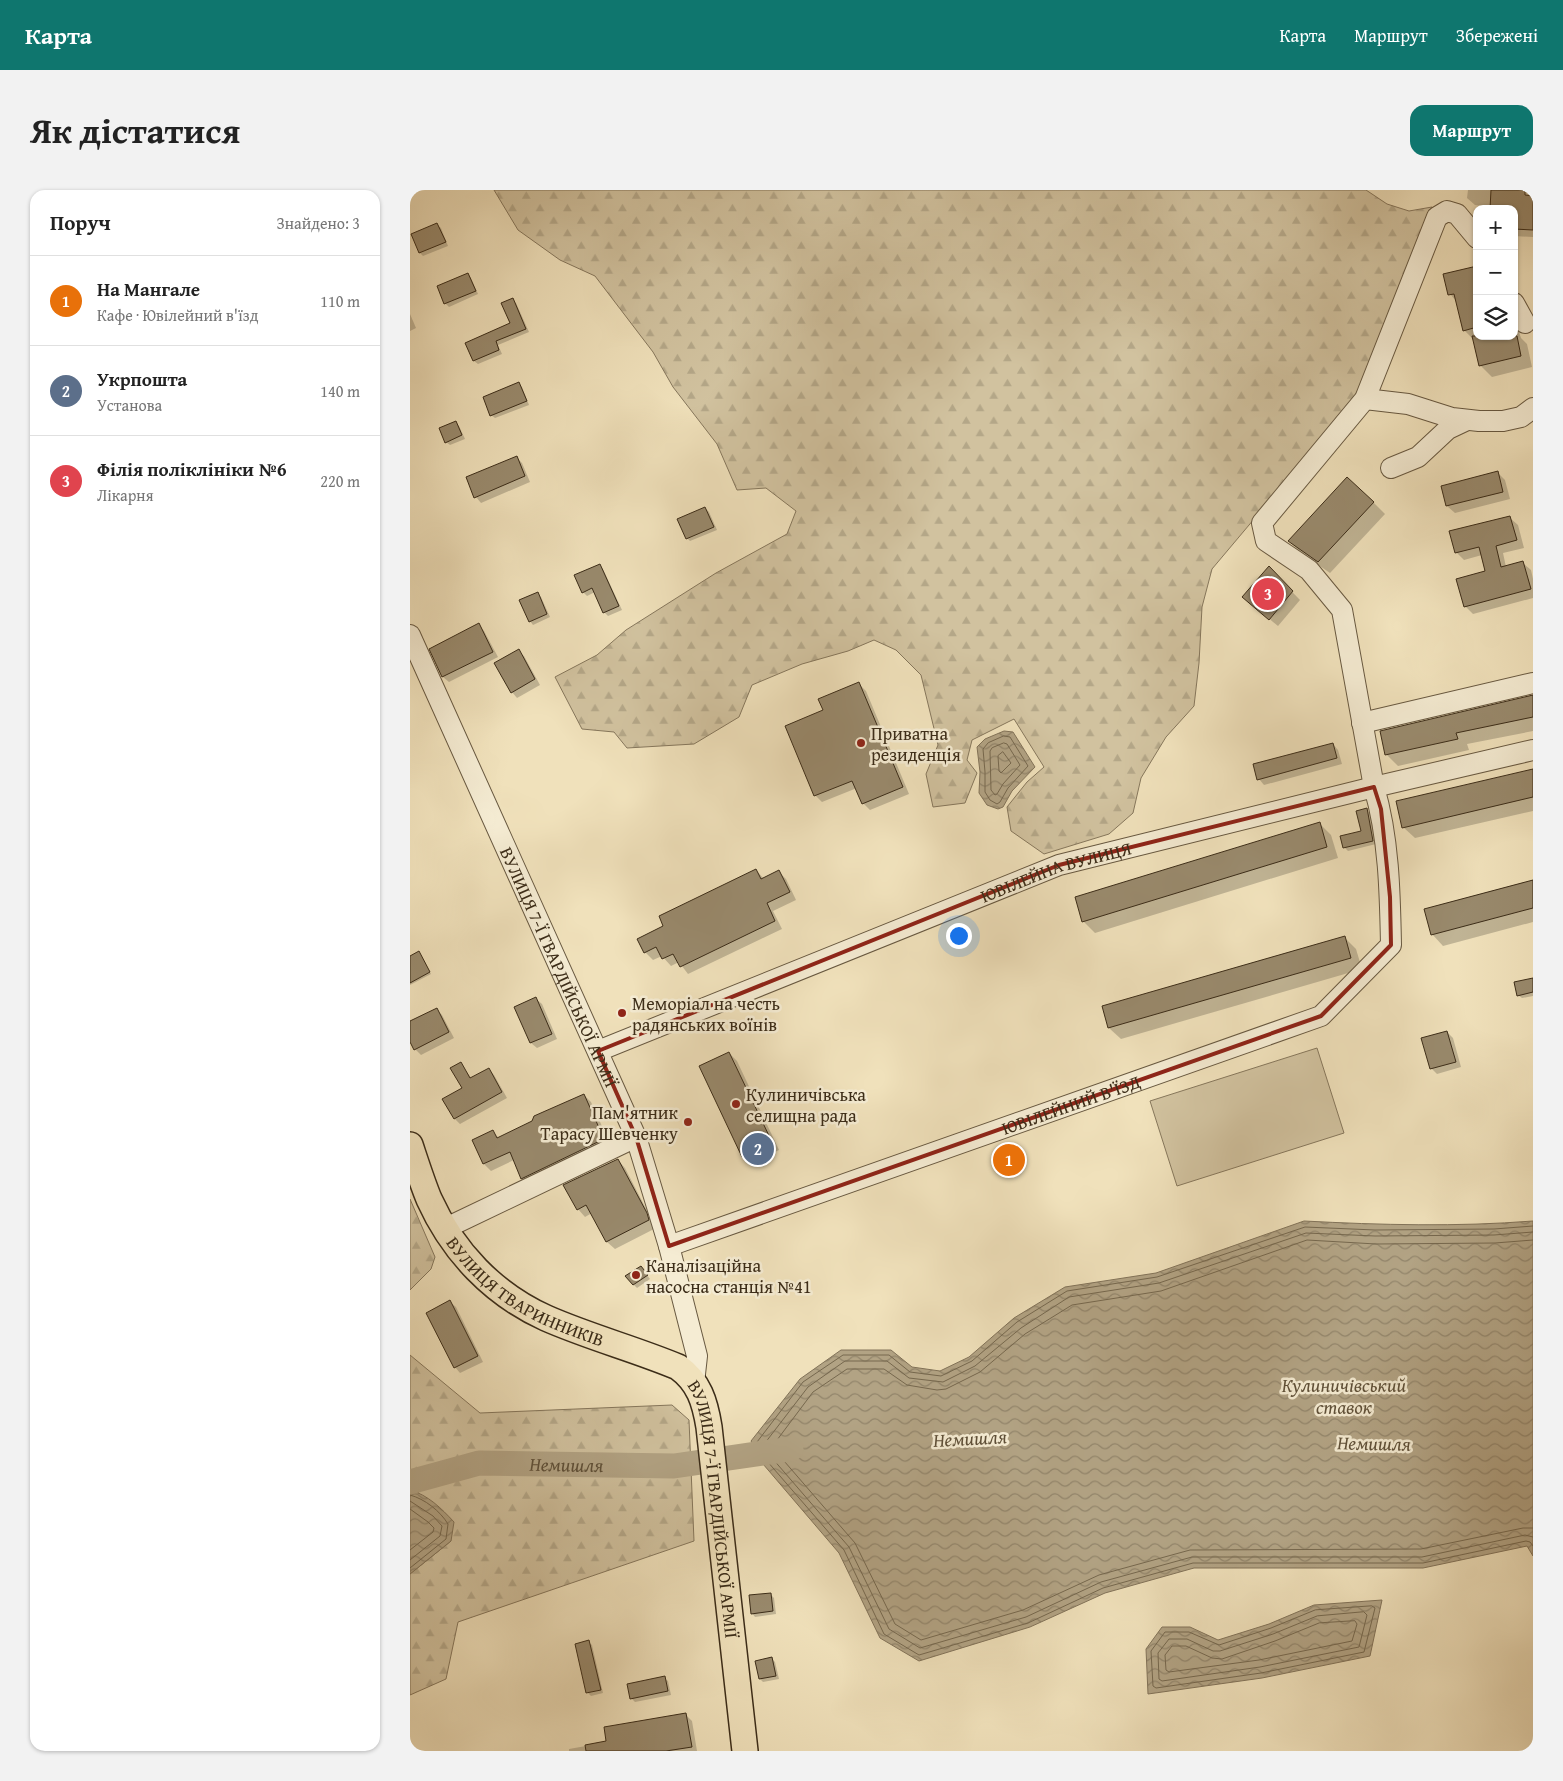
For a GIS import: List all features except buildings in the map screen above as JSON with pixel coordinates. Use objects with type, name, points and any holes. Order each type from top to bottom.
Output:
[{"type":"main road","name":"ВУЛИЦЯ ТВАРИННИКІВ","points":[[410,1145],[430,1199],[446,1228],[471,1264],[485,1278],[522,1305],[545,1317],[678,1367],[688,1374],[694,1383]]},
{"type":"main road","name":"ВУЛИЦЯ 7-Ї ГВАРДІЙСЬКОЇ АРМІЇ","points":[[694,1383],[702,1396],[709,1427],[745,1751]]},
{"type":"street","points":[[1374,787],[1342,610],[1309,570],[1266,541],[1262,523],[1365,399],[1437,217],[1446,211],[1457,214],[1473,233]]},
{"type":"street","points":[[1518,310],[1525,323]]},
{"type":"street","points":[[1365,399],[1408,404],[1452,418],[1503,422],[1521,417],[1533,408]]},
{"type":"street","points":[[1391,468],[1418,457],[1448,429],[1467,420]]},
{"type":"street","name":"ВУЛИЦЯ 7-Ї ГВАРДІЙСЬКОЇ АРМІЇ","points":[[410,636],[636,1137],[669,1246],[697,1356],[694,1383]]},
{"type":"street","points":[[1362,723],[1533,683]]},
{"type":"street","name":"ЮВІЛЕЙНА ВУЛИЦЯ","points":[[598,1051],[1059,865],[1374,787],[1533,750]]},
{"type":"street","name":"ЮВІЛЕЙНИЙ В'ЇЗД","points":[[669,1246],[1321,1016],[1391,945],[1390,897],[1380,809],[1374,787]]},
{"type":"street","points":[[446,1228],[636,1137]]},
{"type":"highlighted area","points":[[1374,787],[1381,809],[1390,897],[1391,945],[1321,1016],[669,1246],[636,1137],[598,1051],[1059,865]]},
{"type":"green space","points":[[494,190],[1366,190],[1387,204],[1409,211],[1432,207],[1361,392],[1212,569],[1202,607],[1199,663],[1194,706],[1166,737],[1141,778],[1133,813],[1109,834],[1044,854],[1011,831],[1007,807],[1027,782],[1044,767],[1014,719],[972,740],[967,760],[977,773],[965,803],[933,807],[926,774],[938,745],[921,675],[896,650],[874,640],[848,651],[802,664],[752,685],[739,717],[694,744],[627,748],[614,732],[582,729],[555,677],[597,655],[626,630],[716,573],[787,534],[796,511],[766,488],[737,490],[717,444],[673,387],[653,352],[595,276],[560,260],[518,230]]},
{"type":"green space","points":[[1317,1048],[1344,1133],[1177,1186],[1150,1101]]},
{"type":"green space","points":[[410,1199],[435,1257],[431,1269],[410,1290]]},
{"type":"green space","points":[[410,1355],[480,1413],[672,1405],[689,1420],[694,1541],[458,1622],[446,1679],[410,1695],[410,1574],[451,1541],[418,1492],[410,1490]]},
{"type":"water","points":[[1004,731],[1013,732],[1035,767],[1012,791],[1003,807],[998,809],[987,805],[979,793],[980,772],[977,747],[985,739]]},
{"type":"water","name":"Кулиничівський ставок","points":[[1304,1221],[1419,1225],[1533,1221],[1533,1556],[1527,1546],[1423,1568],[1194,1568],[1105,1593],[1030,1627],[919,1661],[880,1638],[839,1553],[763,1464],[751,1441],[800,1379],[841,1350],[891,1350],[912,1367],[940,1371],[969,1357],[1014,1318],[1065,1287],[1156,1273]]},
{"type":"water","points":[[410,1490],[417,1492],[439,1507],[454,1522],[451,1541],[410,1574]]},
{"type":"water","points":[[1382,1600],[1370,1656],[1262,1678],[1148,1694],[1146,1649],[1162,1627],[1190,1627],[1218,1640],[1269,1624],[1314,1605]]},
{"type":"waterway","name":"Немишля","points":[[410,1482],[479,1463],[674,1466],[791,1449]]},
{"type":"place","name":"Філія поліклініки №6","points":[[1268,594]]},
{"type":"place","name":"Приватна резиденція","points":[[861,743]]},
{"type":"place","name":"Меморіал на честь радянських воїнів","points":[[622,1013]]},
{"type":"place","name":"Кулиничівська селищна рада","points":[[736,1104]]},
{"type":"place","name":"Пам'ятник Тарасу Шевченку","points":[[688,1122]]},
{"type":"place","name":"Укрпошта","points":[[758,1149]]},
{"type":"place","name":"На Мангале","points":[[1009,1160]]},
{"type":"place","name":"Каналізаційна насосна станція №41","points":[[636,1275]]}]
